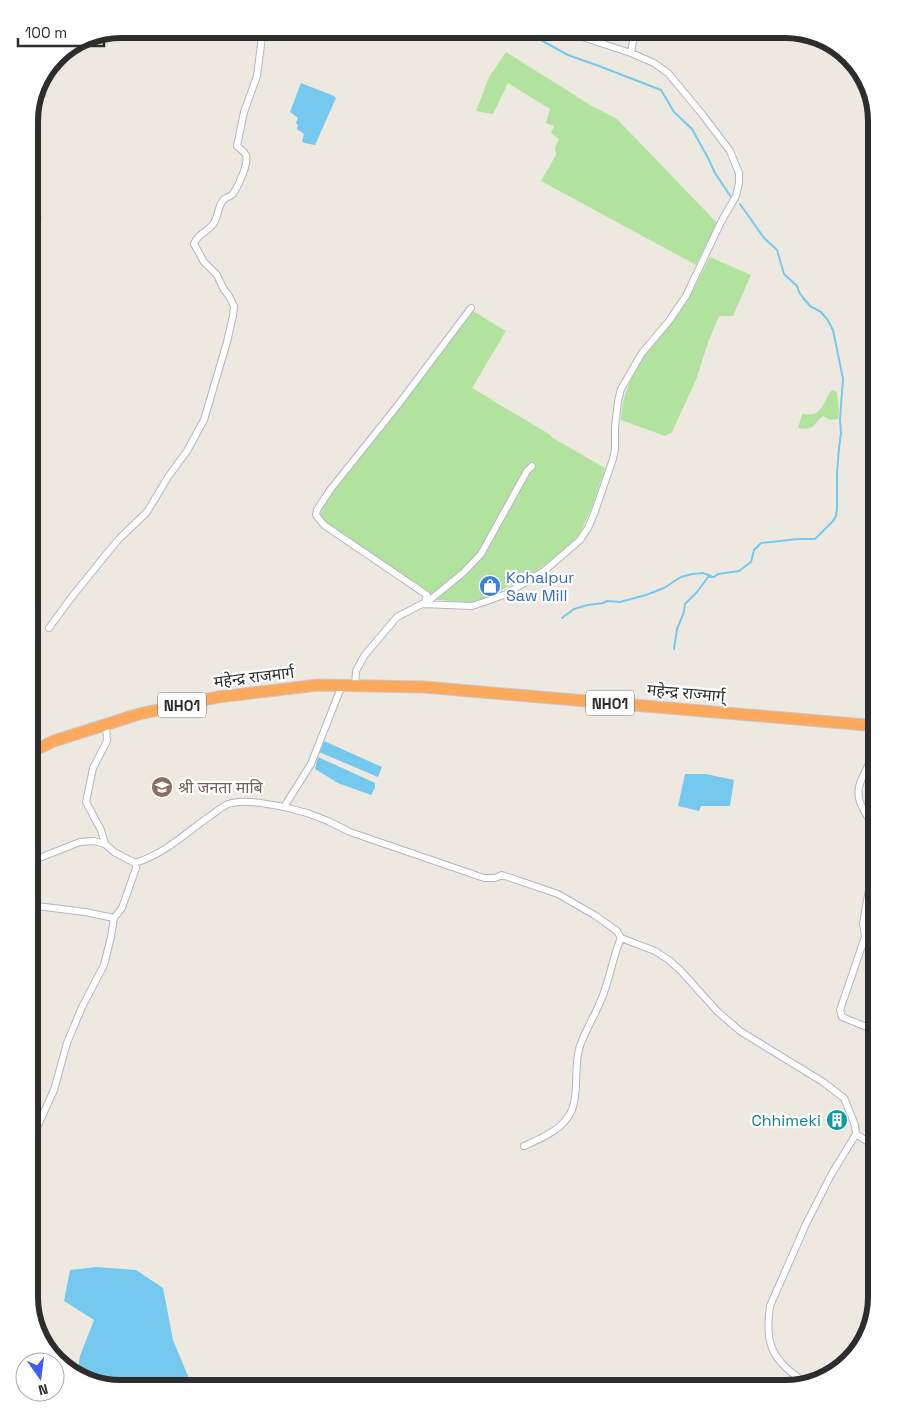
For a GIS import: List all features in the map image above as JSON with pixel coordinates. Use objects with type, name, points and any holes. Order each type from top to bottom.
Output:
[{"type":"highway","name":"महेन्द्र राजमार्ग","points":[[38,749],[54,741],[139,714],[218,697],[318,685],[342,685]]},
{"type":"highway","name":"महेन्द्र राज्मार्ग्","points":[[342,685],[424,687],[868,725]]},
{"type":"street","points":[[50,628],[71,598],[108,552],[147,512],[168,476],[187,451],[204,420],[227,342],[234,306],[217,275],[204,262],[194,244],[195,240],[213,224],[224,199],[233,194],[244,169],[247,158],[246,154],[237,146],[244,112],[257,76],[262,38]]},
{"type":"street","points":[[424,604],[472,606],[506,594],[544,571],[580,540],[594,514],[612,458],[621,389],[642,353],[669,321],[686,296],[736,196],[739,173],[730,151],[668,73],[654,63],[584,38]]},
{"type":"street","points":[[631,54],[634,38]]},
{"type":"street","points":[[424,604],[427,595],[319,521],[316,516],[317,510],[330,490],[398,405],[471,308]]},
{"type":"street","points":[[355,686],[356,670],[364,656],[398,617],[424,604],[464,572],[481,554],[532,466]]},
{"type":"street","points":[[284,807],[311,764],[342,685]]},
{"type":"street","points":[[105,844],[101,830],[86,802],[93,768],[107,741],[106,725]]},
{"type":"street","points":[[868,767],[860,782],[859,793],[860,802],[868,817]]},
{"type":"street","points":[[38,858],[80,842],[94,841],[105,844],[114,852],[135,863],[154,856],[171,846],[189,830],[227,804],[244,802],[284,807],[328,820],[350,832],[484,878],[495,878],[502,875],[558,894],[596,916],[617,931],[621,938],[655,951],[669,960],[717,1011],[740,1031],[823,1082],[844,1098],[855,1125],[856,1134],[831,1175],[806,1224],[770,1306],[769,1340],[773,1352],[787,1370],[799,1378]]},
{"type":"street","points":[[38,1125],[54,1090],[67,1043],[82,1007],[104,965],[114,918],[122,908],[136,868],[135,863]]},
{"type":"street","points":[[868,892],[862,923],[865,937],[840,1010],[842,1017],[868,1028]]},
{"type":"street","points":[[38,906],[114,918]]},
{"type":"street","points":[[524,1146],[542,1138],[563,1124],[572,1109],[579,1048],[602,1000],[621,938]]},
{"type":"street","points":[[856,1134],[868,1142]]},
{"type":"green space","points":[[506,52],[592,106],[617,119],[717,223],[696,265],[541,181],[556,155],[555,148],[559,139],[551,133],[554,126],[546,123],[550,109],[508,83],[493,114],[476,111],[489,77]]},
{"type":"green space","points":[[48,82],[46,97],[41,97]]},
{"type":"green space","points":[[38,214],[42,216],[38,243]]},
{"type":"green space","points":[[710,257],[751,275],[733,316],[719,316],[696,380],[672,432],[665,436],[621,420],[624,398],[635,370],[683,307]]},
{"type":"green space","points":[[473,311],[506,331],[472,388],[605,468],[591,510],[579,535],[563,551],[536,571],[481,600],[467,602],[437,600],[327,525],[320,517],[326,502],[342,479]]},
{"type":"green space","points":[[832,390],[837,392],[838,419],[830,420],[823,416],[808,429],[798,428],[802,414],[817,412]]},
{"type":"water","points":[[301,83],[336,98],[315,145],[302,141],[304,134],[297,129],[298,125],[296,123],[298,118],[290,112]]},
{"type":"water","points":[[324,741],[382,767],[378,777],[319,752]]},
{"type":"water","points":[[318,757],[375,783],[375,788],[371,795],[338,783],[315,769]]},
{"type":"water","points":[[685,774],[706,774],[734,780],[730,806],[701,806],[699,811],[678,806]]},
{"type":"water","points":[[97,1267],[136,1270],[163,1288],[173,1340],[189,1379],[104,1378],[78,1368],[80,1356],[94,1320],[64,1301],[70,1270]]},
{"type":"waterway","points":[[538,38],[568,55],[661,90],[674,112],[692,129],[715,173],[731,197]]},
{"type":"waterway","points":[[674,649],[677,629],[685,604],[708,577],[739,571],[751,562],[754,550],[761,543],[815,539],[836,516],[843,379],[833,330],[821,312],[810,306],[799,292],[797,286],[784,274],[777,250],[764,238],[740,204]]},
{"type":"waterway","points":[[562,618],[574,609],[588,605],[607,601],[620,602],[646,595],[664,588],[681,577],[703,573],[711,576]]},
{"type":"place","name":"Kohalpur Saw Mill","points":[[490,586]]},
{"type":"place","name":"श्री जनता माबि","points":[[162,787]]},
{"type":"place","name":"Chhimeki","points":[[837,1120]]}]
